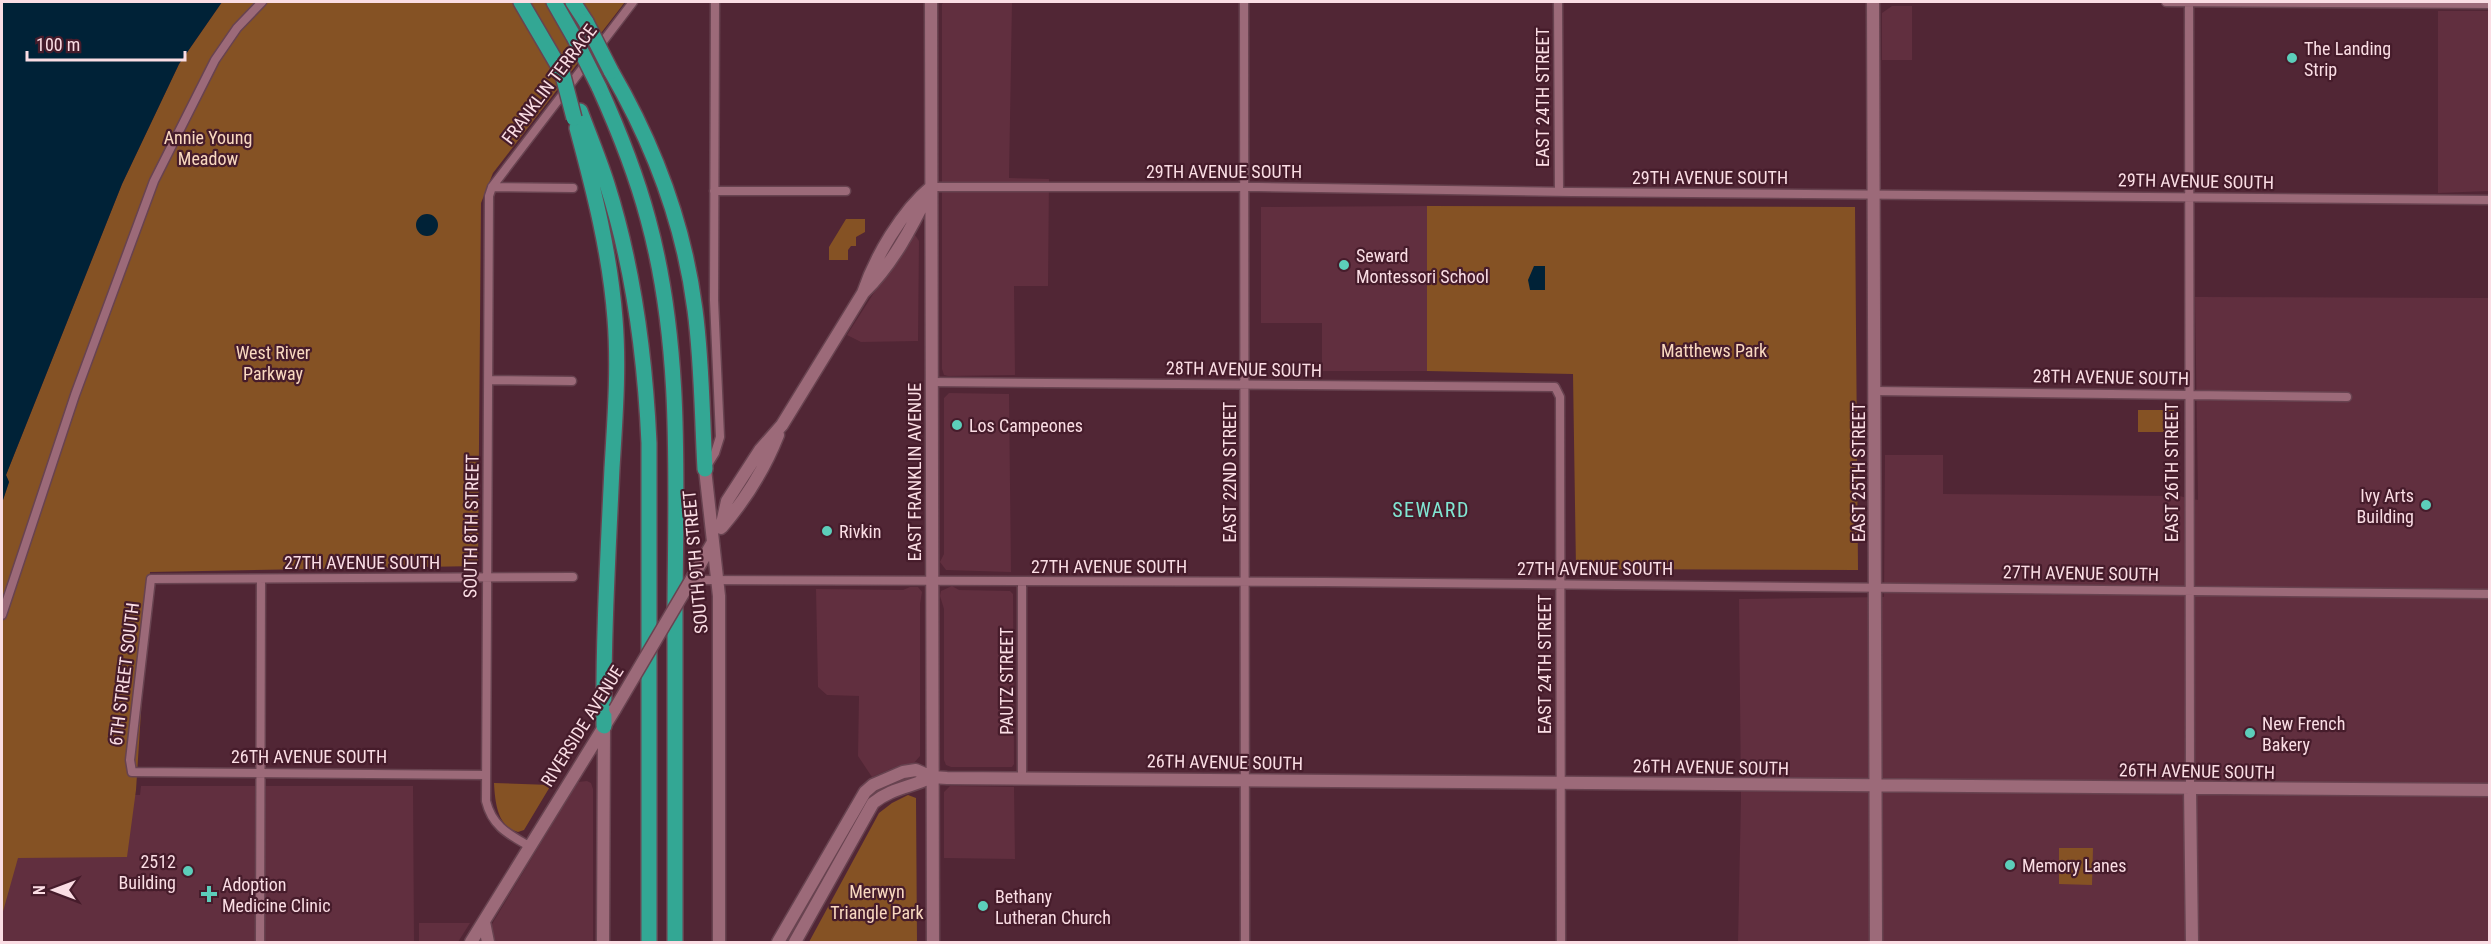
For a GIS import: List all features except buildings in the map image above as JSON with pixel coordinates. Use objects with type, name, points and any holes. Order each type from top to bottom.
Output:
[{"type":"highway","points":[[521,2],[559,66],[607,184],[626,254],[639,323],[645,372],[648,443],[649,942]]},
{"type":"highway","points":[[554,2],[599,87],[628,158],[648,220],[664,300],[672,367],[675,496],[675,942]]},
{"type":"highway","points":[[573,2],[586,22],[653,154],[681,236],[690,277],[697,329],[705,469]]},
{"type":"highway","points":[[577,114],[609,265],[615,319],[616,381],[605,629],[604,726]]},
{"type":"street","points":[[2,615],[75,395],[131,237],[154,181],[215,60],[237,28],[262,2]]},
{"type":"street","name":"FRANKLIN TERRACE","points":[[492,187],[633,2]]},
{"type":"street","name":"SOUTH 9TH STREET","points":[[715,2],[714,300],[720,437],[715,453],[705,469],[719,596],[719,942]]},
{"type":"street","name":"EAST FRANKLIN AVENUE","points":[[931,2],[933,942]]},
{"type":"street","name":"EAST 22ND STREET","points":[[1244,2],[1245,942]]},
{"type":"street","name":"EAST 24TH STREET","points":[[1558,2],[1559,192]]},
{"type":"street","name":"EAST 25TH STREET","points":[[1873,2],[1877,588],[1876,942]]},
{"type":"street","points":[[2166,2],[2490,4]]},
{"type":"street","name":"EAST 26TH STREET","points":[[2189,2],[2189,591],[2192,942]]},
{"type":"street","points":[[492,187],[573,189]]},
{"type":"street","name":"SOUTH 8TH STREET","points":[[492,187],[489,196],[490,380],[486,801],[495,824],[529,846]]},
{"type":"street","name":"29TH AVENUE SOUTH","points":[[931,187],[1244,187],[2490,200]]},
{"type":"street","name":"RIVERSIDE AVENUE","points":[[471,942],[695,580],[721,528],[727,501],[760,450],[782,425],[863,293],[879,278],[916,219],[931,187]]},
{"type":"street","points":[[714,191],[846,191]]},
{"type":"street","points":[[490,380],[572,381]]},
{"type":"street","name":"28TH AVENUE SOUTH","points":[[932,382],[1555,387]]},
{"type":"street","name":"EAST 24TH STREET","points":[[1555,387],[1560,397],[1561,942]]},
{"type":"street","name":"28TH AVENUE SOUTH","points":[[1875,391],[2347,397]]},
{"type":"street","name":"27TH AVENUE SOUTH","points":[[151,579],[573,577]]},
{"type":"street","name":"6TH STREET SOUTH","points":[[132,772],[130,760],[151,579]]},
{"type":"street","points":[[260,942],[261,579]]},
{"type":"street","name":"27TH AVENUE SOUTH","points":[[695,580],[932,580],[1022,583],[1245,582],[2490,594]]},
{"type":"street","name":"PAUTZ STREET","points":[[1022,583],[1022,779]]},
{"type":"street","points":[[603,942],[604,726]]},
{"type":"street","name":"26TH AVENUE SOUTH","points":[[778,942],[865,792],[873,785],[903,772],[916,771],[932,777],[1022,779],[2490,790]]},
{"type":"street","name":"26TH AVENUE SOUTH","points":[[132,772],[486,775]]},
{"type":"street","name":"26TH AVENUE SOUTH","points":[[795,942],[873,803],[893,789],[916,785],[932,777]]},
{"type":"street","points":[[484,922],[488,942]]},
{"type":"shaded area","points":[[944,2],[1012,2],[1009,178],[1049,179],[1048,286],[1014,286],[1015,375],[948,376],[944,375],[942,369],[942,4]]},
{"type":"shaded area","points":[[1892,6],[1912,6],[1912,60],[1882,60],[1882,13]]},
{"type":"shaded area","points":[[2438,11],[2489,11],[2489,191],[2438,193]]},
{"type":"shaded area","name":"Seward Montessori School","points":[[1427,206],[1427,371],[1322,371],[1322,323],[1261,323],[1261,207]]},
{"type":"shaded area","points":[[915,235],[919,241],[918,341],[861,342],[847,335],[910,236]]},
{"type":"shaded area","points":[[2195,297],[2489,298],[2489,942],[1738,942],[1741,798],[1739,599],[1884,597],[1885,455],[1943,455],[1943,494],[2179,496],[2198,500]]},
{"type":"shaded area","points":[[949,393],[1009,394],[1011,572],[946,570],[940,562],[944,554],[944,398]]},
{"type":"shaded area","points":[[952,586],[959,590],[1010,591],[1013,594],[1014,764],[1012,767],[951,767],[946,765],[944,760],[944,609],[940,596],[941,591]]},
{"type":"shaded area","points":[[918,587],[922,592],[920,604],[920,756],[913,764],[900,765],[872,777],[858,756],[859,696],[827,695],[818,687],[816,589],[903,590]]},
{"type":"shaded area","points":[[578,782],[591,783],[593,789],[593,942],[493,942],[492,924]]},
{"type":"shaded area","points":[[141,786],[413,786],[414,942],[2,942],[2,896],[16,844],[131,795],[140,795]]},
{"type":"shaded area","points":[[950,786],[1014,787],[1015,859],[944,858],[944,792]]},
{"type":"shaded area","points":[[419,923],[470,923],[458,942],[419,942]]},
{"type":"green space","name":"West River Parkway","points":[[222,2],[625,2],[493,173],[481,203],[478,566],[150,572],[136,790],[127,857],[18,858],[2,915],[2,503],[9,482],[6,475],[122,184],[179,64]]},
{"type":"green space","name":"Matthews Park","points":[[1427,206],[1855,207],[1858,570],[1576,569],[1573,374],[1427,371]]},
{"type":"green space","points":[[846,219],[865,219],[865,232],[856,237],[856,246],[851,246],[848,250],[848,260],[829,260],[829,247]]},
{"type":"green space","points":[[2138,410],[2174,410],[2174,432],[2138,432]]},
{"type":"green space","points":[[494,783],[551,785],[524,830],[518,832],[511,829],[501,819],[496,805]]},
{"type":"green space","name":"Merwyn Triangle Park","points":[[908,795],[916,798],[917,942],[809,942],[879,813]]},
{"type":"green space","points":[[2059,848],[2093,848],[2092,885],[2059,884]]},
{"type":"water","points":[[2,2],[222,2],[179,64],[122,184],[6,475],[9,482],[2,503]]},
{"type":"water","points":[[427,214],[435,217],[438,225],[435,233],[427,236],[419,233],[416,225],[419,217]]},
{"type":"water","points":[[1534,266],[1545,266],[1545,290],[1530,290],[1528,280]]},
{"type":"place","name":"The Landing Strip","points":[[2292,58]]},
{"type":"place","name":"Seward Montessori School","points":[[1344,265]]},
{"type":"place","name":"Los Campeones","points":[[957,425]]},
{"type":"place","name":"Ivy Arts Building","points":[[2426,505]]},
{"type":"place","name":"Rivkin","points":[[827,531]]},
{"type":"place","name":"New French Bakery","points":[[2250,733]]},
{"type":"place","name":"Memory Lanes","points":[[2010,865]]},
{"type":"place","name":"2512 Building","points":[[188,871]]},
{"type":"place","name":"Adoption Medicine Clinic","points":[[209,894]]},
{"type":"place","name":"Bethany Lutheran Church","points":[[983,906]]},
{"type":"district","name":"SEWARD","points":[[1431,510]]},
{"type":"park label","name":"Annie Young Meadow","points":[[208,147]]}]
